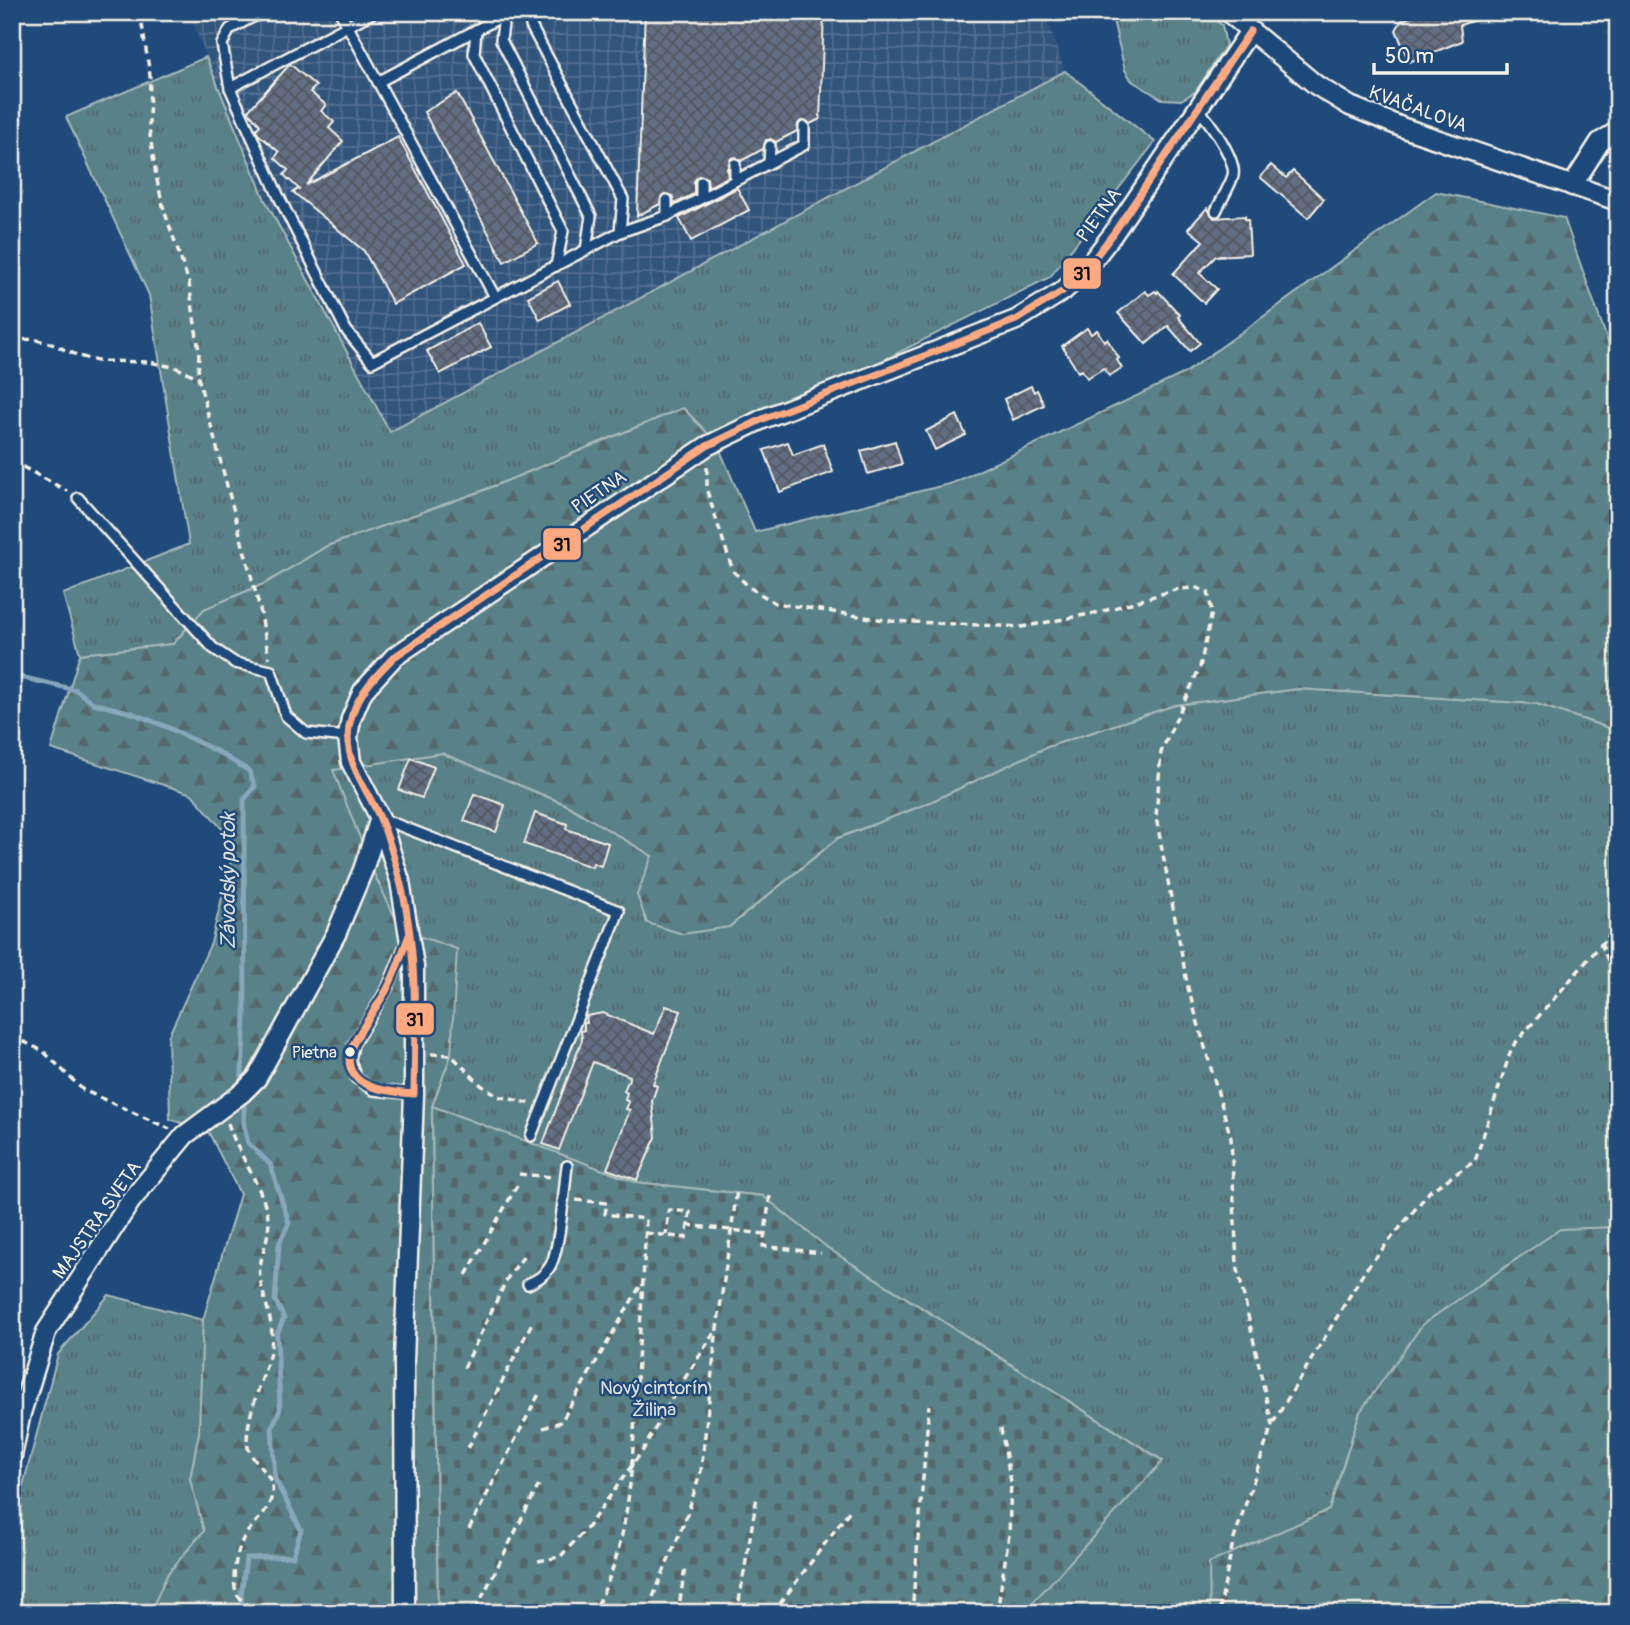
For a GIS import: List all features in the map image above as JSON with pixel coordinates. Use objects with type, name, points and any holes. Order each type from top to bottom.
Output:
[{"type":"street","name":"KVAČALOVA","points":[[1228,12],[1316,85],[1350,106],[1404,128],[1618,201]]},
{"type":"street","name":"PIETNA","points":[[405,1613],[404,1361],[415,995],[400,881],[380,818],[351,762],[348,737],[353,712],[363,691],[394,657],[707,446],[765,418],[987,332],[1040,307],[1083,273],[1113,234],[1250,32]]},
{"type":"street","points":[[1572,186],[1600,142],[1618,131]]},
{"type":"street","name":"MAJSTRA SVETA","points":[[12,1456],[21,1413],[46,1332],[130,1202],[185,1135],[242,1093],[257,1078],[336,934],[363,870],[380,818]]},
{"type":"lane","points":[[262,12],[230,29],[222,44],[230,88],[278,195],[346,330],[372,362],[620,232],[667,216],[804,145],[804,127]]},
{"type":"lane","points":[[340,12],[495,298]]},
{"type":"lane","points":[[230,88],[374,12]]},
{"type":"lane","points":[[531,12],[531,26],[623,200],[620,232]]},
{"type":"lane","points":[[378,82],[507,14]]},
{"type":"lane","points":[[507,14],[501,40],[591,216],[586,250]]},
{"type":"lane","points":[[477,30],[474,54],[563,231],[556,266]]},
{"type":"lane","points":[[1197,109],[1206,116],[1233,163],[1234,174],[1216,211]]},
{"type":"lane","points":[[769,146],[769,163]]},
{"type":"lane","points":[[734,180],[735,164]]},
{"type":"lane","points":[[701,182],[701,198]]},
{"type":"lane","points":[[667,200],[667,216]]},
{"type":"lane","points":[[78,498],[213,648],[235,663],[271,671],[286,716],[306,733],[348,737]]},
{"type":"lane","points":[[380,818],[619,911],[531,1136]]},
{"type":"lane","points":[[409,935],[388,987],[353,1045],[350,1060],[356,1078],[373,1090],[414,1094]]},
{"type":"lane","points":[[527,1284],[542,1277],[552,1266],[567,1166]]},
{"type":"path","points":[[12,16],[19,12]]},
{"type":"path","points":[[141,12],[150,75],[149,128],[156,176],[164,210],[189,283],[199,351],[198,377],[260,609],[271,671]]},
{"type":"path","points":[[12,341],[33,340],[52,344],[97,361],[150,362],[177,368],[198,377]]},
{"type":"path","points":[[707,446],[707,491],[733,571],[749,587],[775,603],[891,621],[1022,626],[1100,612],[1178,589],[1198,588],[1208,592],[1212,612],[1200,667],[1161,751],[1156,817],[1188,988],[1231,1138],[1237,1265],[1272,1425]]},
{"type":"path","points":[[12,461],[49,479],[78,498]]},
{"type":"path","points":[[1220,1613],[1233,1542],[1272,1425],[1366,1269],[1430,1191],[1475,1161],[1512,1047],[1618,925]]},
{"type":"path","points":[[1601,943],[1618,986]]},
{"type":"path","points":[[12,1036],[43,1051],[83,1090],[185,1135]]},
{"type":"path","points":[[450,1055],[481,1085],[497,1096],[542,1106]]},
{"type":"path","points":[[223,1108],[233,1139],[261,1195],[269,1227],[259,1270],[271,1326],[271,1346],[248,1428],[247,1443],[255,1462],[269,1475],[273,1485],[272,1497],[243,1539],[234,1578],[241,1600],[259,1613]]},
{"type":"path","points":[[519,1174],[566,1178]]},
{"type":"path","points":[[466,1275],[518,1184]]},
{"type":"path","points":[[653,1597],[686,1518],[701,1471],[737,1190]]},
{"type":"path","points":[[770,1196],[764,1247],[821,1253]]},
{"type":"path","points":[[563,1199],[607,1203],[605,1214],[646,1219],[632,1466],[624,1531],[609,1580],[593,1613]]},
{"type":"path","points":[[646,1233],[686,1238],[690,1212],[669,1210],[666,1235]]},
{"type":"path","points":[[687,1225],[765,1234]]},
{"type":"path","points":[[464,1368],[508,1277],[524,1256]]},
{"type":"path","points":[[543,1428],[561,1422],[643,1282]]},
{"type":"path","points":[[468,1448],[533,1321]]},
{"type":"path","points":[[538,1562],[560,1557],[586,1528],[632,1466],[718,1328]]},
{"type":"path","points":[[468,1529],[540,1392]]},
{"type":"path","points":[[912,1613],[929,1405]]},
{"type":"path","points":[[997,1613],[1009,1535],[1011,1482],[1000,1423]]},
{"type":"path","points":[[476,1609],[541,1481]]},
{"type":"path","points":[[737,1613],[757,1497]]},
{"type":"path","points":[[773,1613],[850,1510]]},
{"type":"path","points":[[678,1613],[685,1568]]},
{"type":"shaded area","points":[[188,12],[1044,12],[1065,71],[390,432],[265,200]]},
{"type":"green space","points":[[1111,12],[1206,12],[1222,25],[1226,45],[1195,92],[1181,100],[1162,99],[1132,81],[1125,70]]},
{"type":"green space","points":[[206,57],[265,200],[390,432],[1065,71],[1155,142],[1050,277],[717,443],[683,408],[482,491],[327,546],[266,583],[204,609],[173,644],[80,654],[63,594],[189,544],[149,295],[66,117]]},
{"type":"green space","points":[[1436,192],[1564,218],[1618,370],[1618,731],[1537,704],[1298,689],[1175,705],[1047,747],[926,804],[838,838],[729,927],[683,934],[647,923],[637,895],[652,856],[565,804],[442,753],[333,770],[375,876],[401,930],[457,949],[451,1055],[432,1106],[438,1613],[150,1613],[168,1573],[204,1531],[190,1479],[199,1433],[203,1320],[240,1194],[209,1133],[170,1119],[168,1037],[211,943],[235,844],[192,794],[51,749],[80,654],[173,644],[204,609],[266,583],[327,546],[482,491],[683,408],[717,443],[755,532],[953,483],[1185,373]]},
{"type":"green space","points":[[1298,689],[1537,704],[1618,731],[1618,1227],[1560,1230],[1360,1412],[1329,1510],[1210,1563],[1210,1613],[1023,1613],[1162,1460],[829,1249],[763,1196],[635,1182],[432,1106],[451,1055],[332,770],[442,753],[565,804],[652,856],[637,895],[729,927],[838,838],[926,804],[1047,747],[1175,705]]},
{"type":"green space","name":"Nový cintorín Žilina","points":[[432,1106],[635,1182],[763,1196],[829,1249],[1163,1461],[1023,1613],[438,1613]]},
{"type":"green space","points":[[1618,1227],[1618,1613],[1210,1613],[1209,1563],[1329,1510],[1360,1412],[1423,1324],[1560,1229]]},
{"type":"green space","points":[[109,1295],[203,1320],[199,1433],[190,1479],[204,1531],[168,1573],[150,1613],[12,1613],[12,1527],[58,1354]]},
{"type":"building","points":[[645,12],[824,12],[820,119],[810,124],[801,121],[797,131],[776,142],[766,140],[763,149],[741,161],[736,157],[731,158],[727,169],[728,177],[708,187],[707,178],[698,176],[694,181],[694,194],[674,204],[673,196],[664,194],[660,204],[637,216]]},
{"type":"building","points":[[1422,12],[1489,12],[1490,15],[1460,25],[1462,41],[1409,62],[1396,30],[1401,21]]},
{"type":"building","points":[[290,64],[316,86],[310,92],[326,105],[321,111],[334,122],[329,128],[343,141],[306,185],[398,137],[466,264],[393,304],[364,251],[293,192],[299,189],[284,175],[288,170],[275,158],[279,152],[258,134],[256,129],[260,125],[248,111]]},
{"type":"building","points":[[457,93],[538,243],[504,262],[424,112]]},
{"type":"building","points":[[1271,165],[1286,178],[1293,171],[1324,199],[1308,218],[1260,177]]},
{"type":"building","points":[[737,188],[749,210],[691,241],[679,218]]},
{"type":"building","points":[[1207,208],[1214,218],[1245,216],[1245,219],[1248,219],[1250,254],[1216,256],[1199,273],[1217,289],[1204,303],[1173,274],[1203,241],[1188,229]]},
{"type":"building","points":[[558,281],[570,304],[540,320],[528,297]]},
{"type":"building","points":[[1145,291],[1149,295],[1158,291],[1200,343],[1190,351],[1168,326],[1146,344],[1118,313]]},
{"type":"building","points":[[478,323],[491,347],[440,374],[427,351]]},
{"type":"building","points":[[1087,328],[1091,334],[1097,330],[1104,341],[1107,339],[1122,368],[1109,376],[1104,368],[1087,378],[1082,370],[1078,372],[1062,346]]},
{"type":"building","points":[[1031,386],[1034,392],[1037,390],[1044,405],[1013,420],[1004,399]]},
{"type":"building","points":[[957,415],[966,435],[935,450],[926,431]]},
{"type":"building","points":[[895,441],[902,464],[868,474],[861,451]]},
{"type":"building","points":[[788,442],[793,455],[823,444],[833,472],[780,492],[764,450]]},
{"type":"building","points":[[411,758],[434,767],[422,798],[399,790]]},
{"type":"building","points":[[474,794],[505,805],[496,832],[464,821]]},
{"type":"building","points":[[535,813],[567,824],[566,829],[608,843],[601,866],[593,863],[592,867],[524,844]]},
{"type":"building","points":[[666,1006],[681,1011],[653,1084],[657,1086],[652,1101],[656,1137],[637,1180],[607,1169],[630,1110],[626,1109],[629,1102],[625,1100],[627,1093],[624,1091],[630,1076],[593,1062],[559,1150],[543,1144],[582,1040],[581,1031],[584,1030],[584,1023],[587,1023],[586,1016],[603,1013],[654,1034]]},
{"type":"waterway","name":"Závodský potok","points":[[12,675],[76,690],[93,703],[132,713],[167,727],[220,753],[249,771],[255,786],[244,800],[245,1018],[241,1089]]},
{"type":"waterway","points":[[243,1613],[241,1597],[246,1558],[293,1556],[301,1530],[275,1479],[272,1427],[280,1410],[277,1334],[284,1318],[275,1300],[279,1244],[289,1223],[270,1164],[248,1143],[244,1126],[244,1099]]},
{"type":"transit line","name":"31","points":[[409,935],[390,984],[352,1047],[349,1064],[353,1074],[370,1086],[414,1094],[414,985],[410,931],[405,904],[385,831],[351,759],[348,738],[352,714],[357,703],[378,674],[394,657],[707,446],[765,418],[1016,320],[1063,291],[1083,273],[1113,234],[1250,31]]},
{"type":"place","name":"Pietna","points":[[350,1052]]}]
